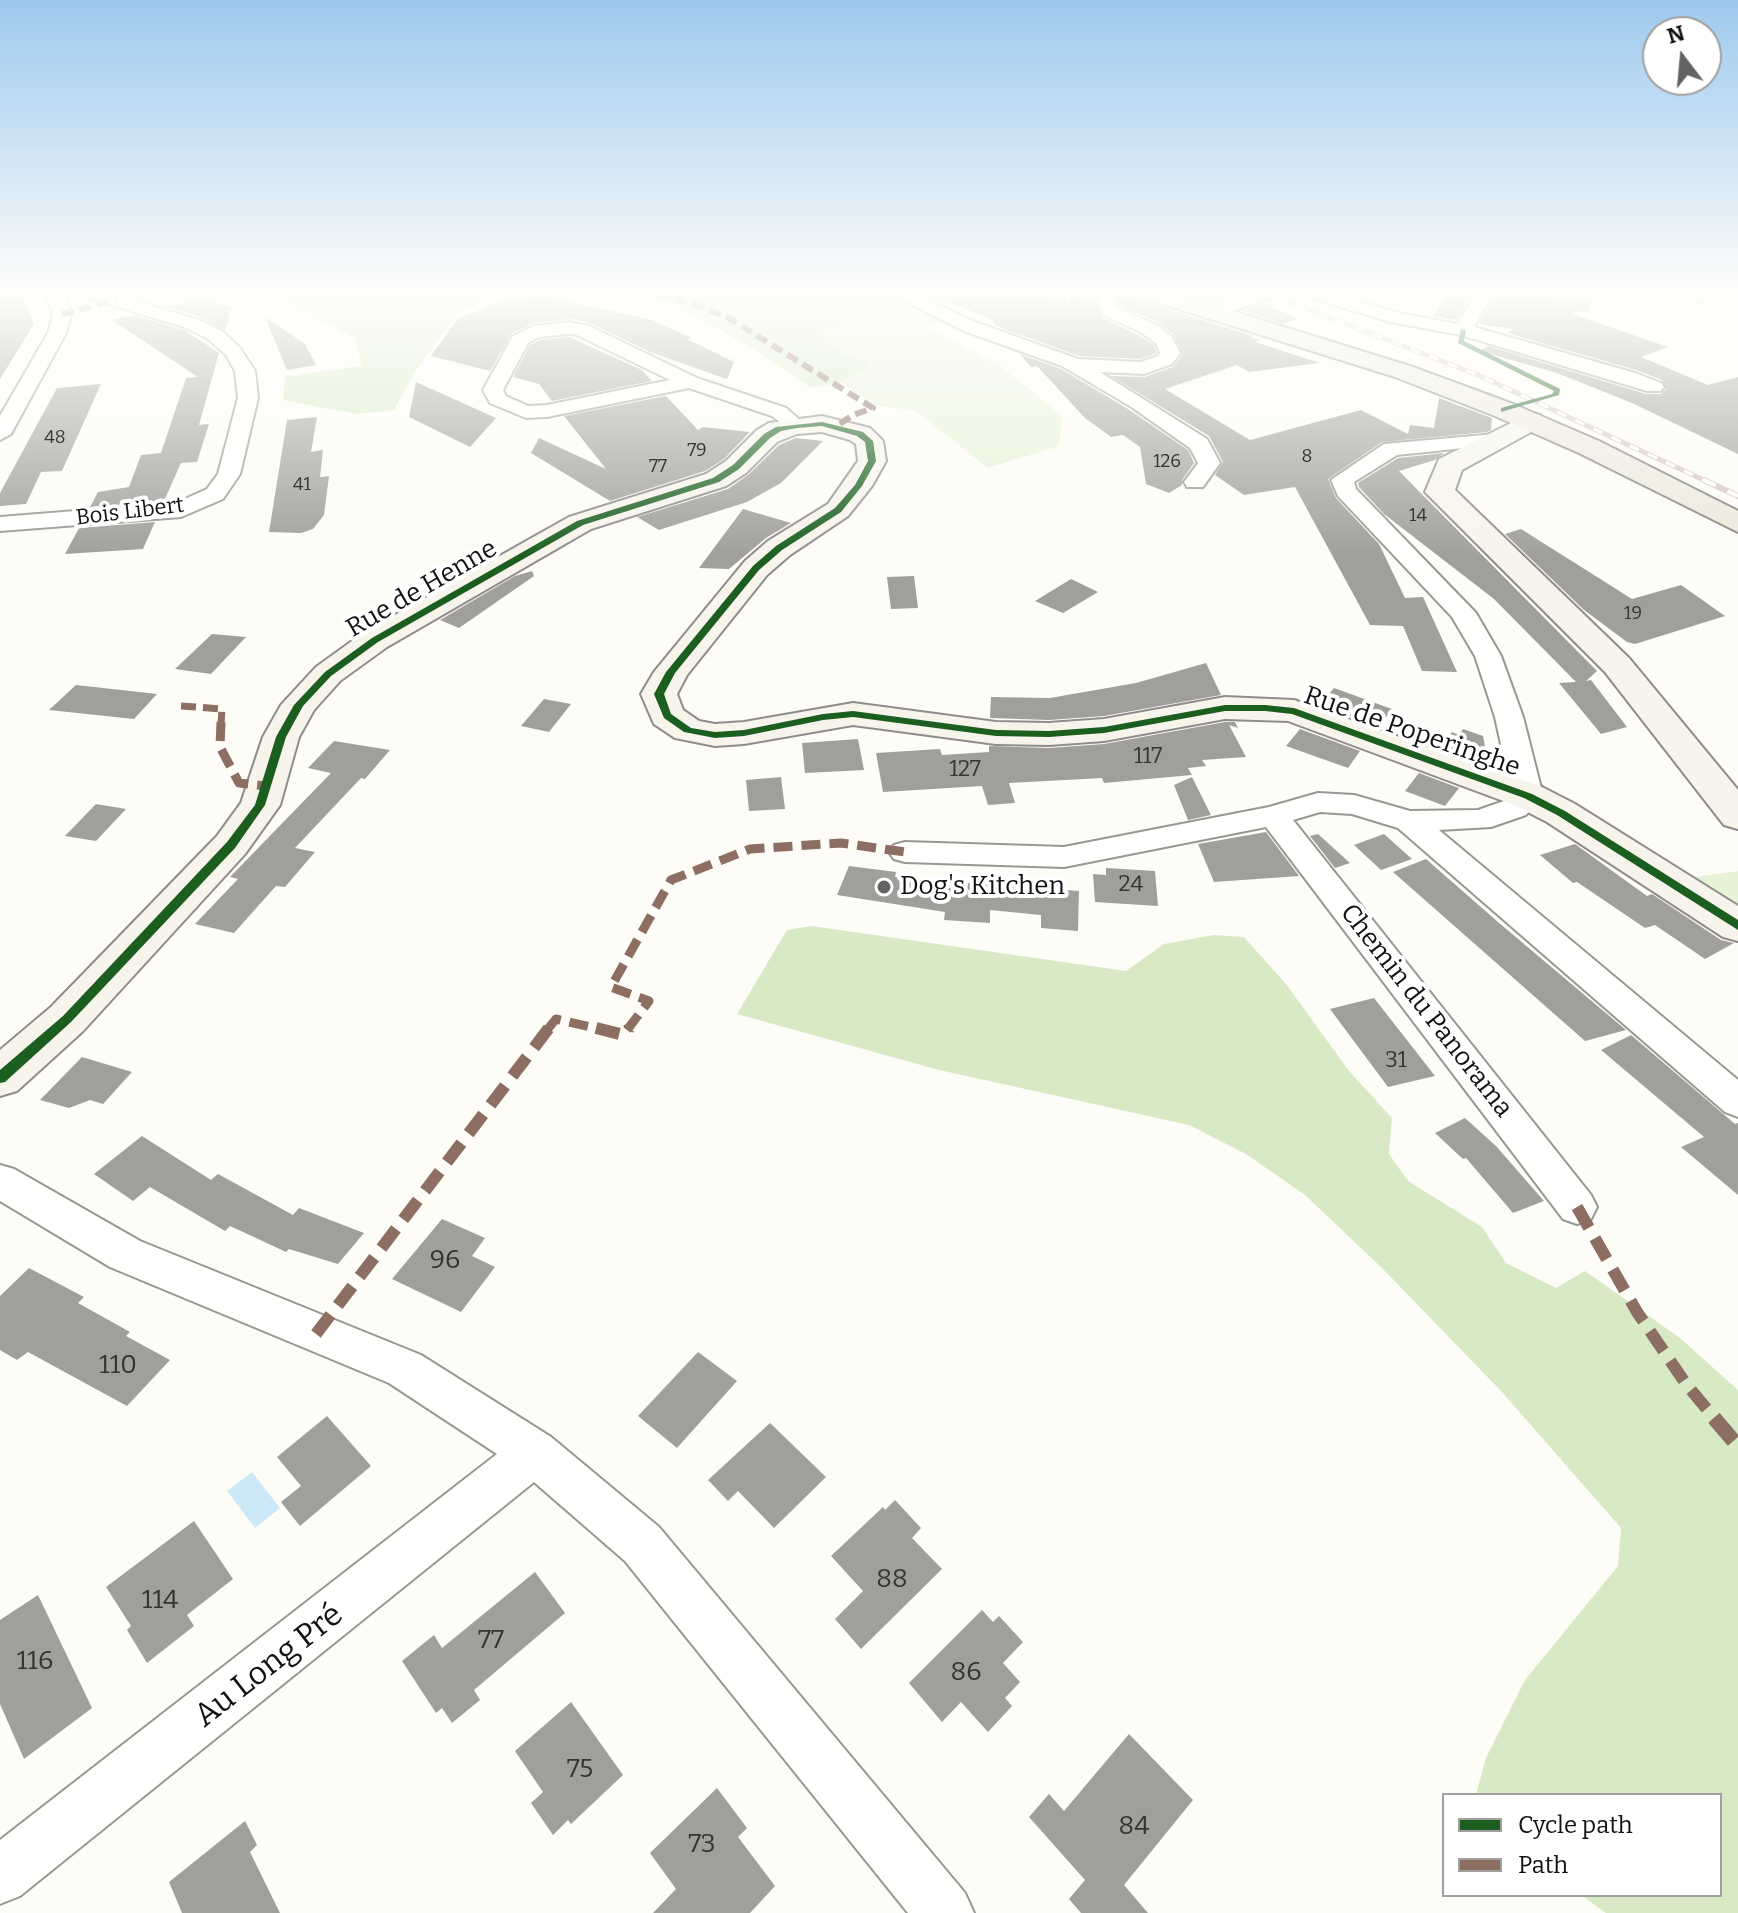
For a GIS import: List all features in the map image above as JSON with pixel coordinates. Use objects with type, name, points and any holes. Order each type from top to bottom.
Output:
[{"type":"main road","points":[[1425,380],[1531,421],[1738,523]]},
{"type":"street","points":[[0,434],[30,380]]},
{"type":"street","name":"Bois Libert","points":[[0,524],[181,510],[215,494],[229,474],[248,398],[246,380]]},
{"type":"street","points":[[498,380],[493,390],[497,399],[526,412],[547,411],[690,382]]},
{"type":"street","points":[[686,380],[779,412],[797,426]]},
{"type":"street","points":[[1098,380],[1199,444],[1209,463],[1195,482]]},
{"type":"street","points":[[1637,380],[1654,387]]},
{"type":"street","points":[[1531,421],[1449,465],[1440,492],[1617,665],[1738,816]]},
{"type":"street","name":"Rue de Poperinghe","points":[[797,426],[822,424],[860,434],[869,441],[872,461],[858,486],[838,510],[779,548],[756,568],[671,672],[659,694],[667,716],[688,730],[715,735],[744,733],[853,714],[996,733],[1049,734],[1104,730],[1225,708],[1294,711],[1528,796],[1561,813],[1738,926]]},
{"type":"street","name":"Rue de Henne","points":[[0,1078],[67,1019],[231,845],[260,805],[281,737],[293,716],[328,674],[375,640],[580,523],[716,480],[736,467],[767,436],[779,429],[797,426]]},
{"type":"street","points":[[905,852],[1064,857],[1274,816],[1318,802],[1354,805],[1409,821],[1480,820],[1515,808],[1528,796],[1509,717],[1488,656],[1463,613],[1346,491],[1342,480],[1392,449],[1495,440]]},
{"type":"street","name":"Chemin du Panorama","points":[[1274,816],[1577,1207]]},
{"type":"street","points":[[1409,821],[1738,1102]]},
{"type":"street","points":[[0,1181],[125,1254],[405,1369],[535,1453],[642,1544],[945,1913]]},
{"type":"street","name":"Au Long Pré","points":[[0,1876],[535,1453]]},
{"type":"green space","points":[[285,380],[411,380],[394,410],[357,414],[283,400]]},
{"type":"green space","points":[[800,380],[843,380],[817,387]]},
{"type":"green space","points":[[1018,380],[1062,416],[1059,446],[988,468],[916,411],[874,405],[840,382]]},
{"type":"green space","points":[[1738,871],[1738,916],[1680,879]]},
{"type":"green space","points":[[812,926],[1126,971],[1164,944],[1214,935],[1244,937],[1286,984],[1349,1071],[1392,1118],[1389,1154],[1408,1181],[1482,1227],[1506,1263],[1556,1288],[1585,1271],[1680,1338],[1738,1390],[1738,1913],[1606,1913],[1584,1897],[1722,1897],[1722,1793],[1477,1793],[1486,1758],[1525,1680],[1618,1566],[1621,1528],[1501,1391],[1382,1268],[1305,1195],[1246,1154],[1189,1125],[939,1070],[737,1014],[787,930]]},
{"type":"water","points":[[252,1472],[280,1508],[255,1528],[227,1491]]},
{"type":"building","points":[[185,380],[211,380],[199,425],[209,424],[197,462],[181,463],[164,501],[90,507],[98,492],[129,487],[141,455],[161,453]]},
{"type":"building","points":[[525,380],[652,381],[552,401],[539,384]]},
{"type":"building","points":[[1050,380],[1080,380],[1188,450],[1194,463],[1182,485],[1169,493],[1146,484],[1140,447],[1123,435],[1111,437],[1085,418]]},
{"type":"building","points":[[1118,380],[1191,380],[1165,389],[1250,440],[1361,410],[1408,434],[1410,425],[1434,428],[1439,398],[1492,418],[1491,430],[1487,432],[1382,442],[1328,479],[1336,498],[1379,544],[1405,598],[1423,597],[1457,672],[1422,671],[1403,626],[1370,625],[1295,487],[1244,495],[1215,475],[1223,462],[1209,436]]},
{"type":"building","points":[[1575,380],[1601,380],[1646,394],[1661,394],[1666,389],[1662,380],[1697,380],[1708,385],[1738,380],[1738,454],[1632,403]]},
{"type":"building","points":[[416,382],[496,418],[470,447],[409,417]]},
{"type":"building","points":[[101,384],[62,471],[41,472],[26,504],[0,506],[0,493],[57,388]]},
{"type":"building","points":[[666,396],[698,430],[703,427],[750,432],[724,459],[705,471],[610,501],[531,453],[539,438],[606,469],[564,416]]},
{"type":"building","points":[[317,417],[311,452],[323,450],[320,477],[329,476],[324,515],[313,529],[301,533],[269,532],[287,420]]},
{"type":"building","points":[[796,438],[823,441],[781,483],[747,502],[659,530],[637,517],[728,489],[748,475],[779,445]]},
{"type":"building","points":[[1444,453],[1435,460],[1399,471],[1597,671],[1586,681],[1591,680],[1627,727],[1601,734],[1559,683],[1576,682],[1494,599],[1384,514],[1359,487],[1358,483],[1398,458]]},
{"type":"building","points":[[743,509],[791,523],[766,538],[729,569],[699,568]]},
{"type":"building","points":[[155,522],[143,549],[65,554],[79,528]]},
{"type":"building","points":[[1521,529],[1632,599],[1681,585],[1725,616],[1635,644],[1627,642],[1584,610],[1505,534]]},
{"type":"building","points":[[532,571],[534,576],[459,628],[440,620],[515,576]]},
{"type":"building","points":[[914,576],[918,608],[891,609],[887,577]]},
{"type":"building","points":[[1071,579],[1098,592],[1063,613],[1035,601]]},
{"type":"building","points":[[212,634],[246,637],[211,674],[175,669]]},
{"type":"building","points":[[1206,663],[1221,695],[1104,716],[1049,720],[990,718],[991,697],[1050,698],[1136,683]]},
{"type":"building","points":[[76,685],[157,694],[134,719],[49,710]]},
{"type":"building","points":[[1334,688],[1392,709],[1379,727],[1319,706]]},
{"type":"building","points":[[544,699],[571,704],[549,732],[521,726]]},
{"type":"building","points":[[1235,722],[1238,728],[1229,725],[1246,757],[1202,760],[1206,766],[1188,768],[1192,775],[1104,783],[1102,778],[1009,783],[1015,803],[988,805],[982,786],[883,792],[876,753],[940,749],[942,755],[989,752],[989,746],[1049,748],[1104,744]]},
{"type":"building","points":[[1300,729],[1360,751],[1348,768],[1286,746]]},
{"type":"building","points":[[1463,729],[1483,736],[1488,762],[1439,748],[1452,732],[1459,735]]},
{"type":"building","points":[[858,739],[864,770],[805,773],[802,743]]},
{"type":"building","points":[[334,741],[390,750],[295,848],[315,852],[285,887],[276,886],[234,933],[195,924],[238,879],[230,877],[331,773],[308,768]]},
{"type":"building","points":[[1419,773],[1459,788],[1445,806],[1405,791]]},
{"type":"building","points":[[781,777],[785,809],[749,811],[746,780]]},
{"type":"building","points":[[1192,777],[1211,815],[1188,820],[1174,785]]},
{"type":"building","points":[[96,804],[126,809],[96,841],[65,836]]},
{"type":"building","points":[[1266,832],[1299,876],[1214,882],[1198,844]]},
{"type":"building","points":[[1318,834],[1350,863],[1335,868],[1310,836]]},
{"type":"building","points":[[1384,834],[1412,859],[1381,870],[1354,845]]},
{"type":"building","points":[[1575,844],[1647,896],[1652,894],[1721,940],[1734,943],[1705,959],[1655,925],[1645,928],[1577,882],[1573,883],[1540,855]]},
{"type":"building","points":[[1426,859],[1626,1030],[1585,1041],[1393,872]]},
{"type":"building","points":[[849,866],[896,872],[895,877],[967,891],[968,883],[1079,891],[1078,931],[1041,928],[1041,915],[990,910],[990,923],[944,920],[945,912],[837,895]]},
{"type":"building","points":[[1106,868],[1155,871],[1158,906],[1095,902],[1093,874],[1106,875]]},
{"type":"building","points":[[1374,998],[1435,1076],[1388,1087],[1330,1009]]},
{"type":"building","points":[[1631,1035],[1735,1124],[1738,1123],[1738,1195],[1681,1147],[1704,1137],[1601,1050]]},
{"type":"building","points":[[82,1057],[132,1072],[103,1104],[90,1100],[69,1108],[40,1100]]},
{"type":"building","points":[[1465,1118],[1496,1146],[1544,1201],[1513,1213],[1466,1158],[1463,1159],[1435,1133]]},
{"type":"building","points":[[142,1136],[211,1180],[218,1174],[293,1215],[299,1208],[364,1233],[338,1264],[289,1249],[286,1252],[230,1226],[225,1231],[150,1187],[133,1201],[94,1174]]},
{"type":"building","points":[[442,1219],[485,1238],[472,1256],[495,1267],[461,1312],[392,1279]]},
{"type":"building","points":[[29,1268],[84,1297],[78,1303],[130,1332],[126,1336],[170,1360],[127,1406],[28,1352],[17,1360],[0,1350],[0,1296]]},
{"type":"building","points":[[698,1352],[737,1381],[677,1448],[638,1416]]},
{"type":"building","points":[[327,1416],[371,1466],[300,1526],[281,1502],[301,1486],[277,1457]]},
{"type":"building","points":[[770,1423],[826,1477],[774,1528],[738,1491],[728,1501],[708,1480]]},
{"type":"building","points":[[895,1500],[921,1528],[912,1538],[942,1569],[861,1649],[835,1619],[863,1591],[831,1556],[883,1507],[885,1510]]},
{"type":"building","points":[[194,1521],[233,1579],[187,1615],[194,1626],[147,1663],[127,1630],[131,1626],[106,1587]]},
{"type":"building","points":[[535,1572],[565,1613],[474,1690],[480,1700],[452,1723],[442,1708],[436,1713],[402,1661],[434,1635],[442,1648]]},
{"type":"building","points":[[38,1595],[92,1708],[24,1759],[0,1704],[0,1620]]},
{"type":"building","points":[[982,1610],[993,1622],[999,1616],[1023,1642],[1003,1663],[1020,1682],[1005,1698],[1012,1706],[988,1732],[961,1702],[942,1722],[909,1683]]},
{"type":"building","points":[[571,1702],[623,1775],[571,1824],[568,1820],[553,1835],[531,1803],[543,1792],[515,1751]]},
{"type":"building","points":[[1129,1734],[1193,1800],[1124,1885],[1148,1913],[1081,1913],[1069,1899],[1085,1880],[1029,1817],[1049,1794],[1064,1811]]},
{"type":"building","points":[[717,1788],[747,1828],[738,1837],[775,1886],[750,1913],[653,1913],[676,1889],[650,1853]]},
{"type":"building","points":[[245,1821],[257,1845],[250,1852],[280,1913],[182,1913],[169,1882]]},
{"type":"railway","points":[[1489,380],[1708,482]]},
{"type":"railway","points":[[1704,480],[1738,496]]},
{"type":"marked path","points":[[829,380],[873,408],[853,415],[835,427]]},
{"type":"marked path","points":[[181,706],[222,709],[220,747],[239,783],[266,786]]},
{"type":"marked path","points":[[316,1334],[556,1019],[624,1035],[649,1001],[611,987],[671,880],[750,849],[841,843],[905,852]]},
{"type":"marked path","points":[[1577,1207],[1637,1312],[1686,1384],[1738,1446]]},
{"type":"cycle path","points":[[1504,410],[1555,395],[1558,390],[1538,380]]},
{"type":"cycle path","points":[[0,1078],[67,1019],[231,845],[260,805],[281,737],[299,705],[328,674],[375,640],[580,523],[716,480],[736,467],[767,436],[779,429],[797,426],[822,424],[860,434],[869,441],[872,461],[858,486],[838,510],[779,548],[756,568],[671,672],[659,694],[667,716],[688,730],[715,735],[744,733],[853,714],[996,733],[1049,734],[1104,730],[1225,708],[1294,711],[1528,796],[1561,813],[1738,926]]},
{"type":"place","name":"Dog's Kitchen","points":[[884,887]]}]
